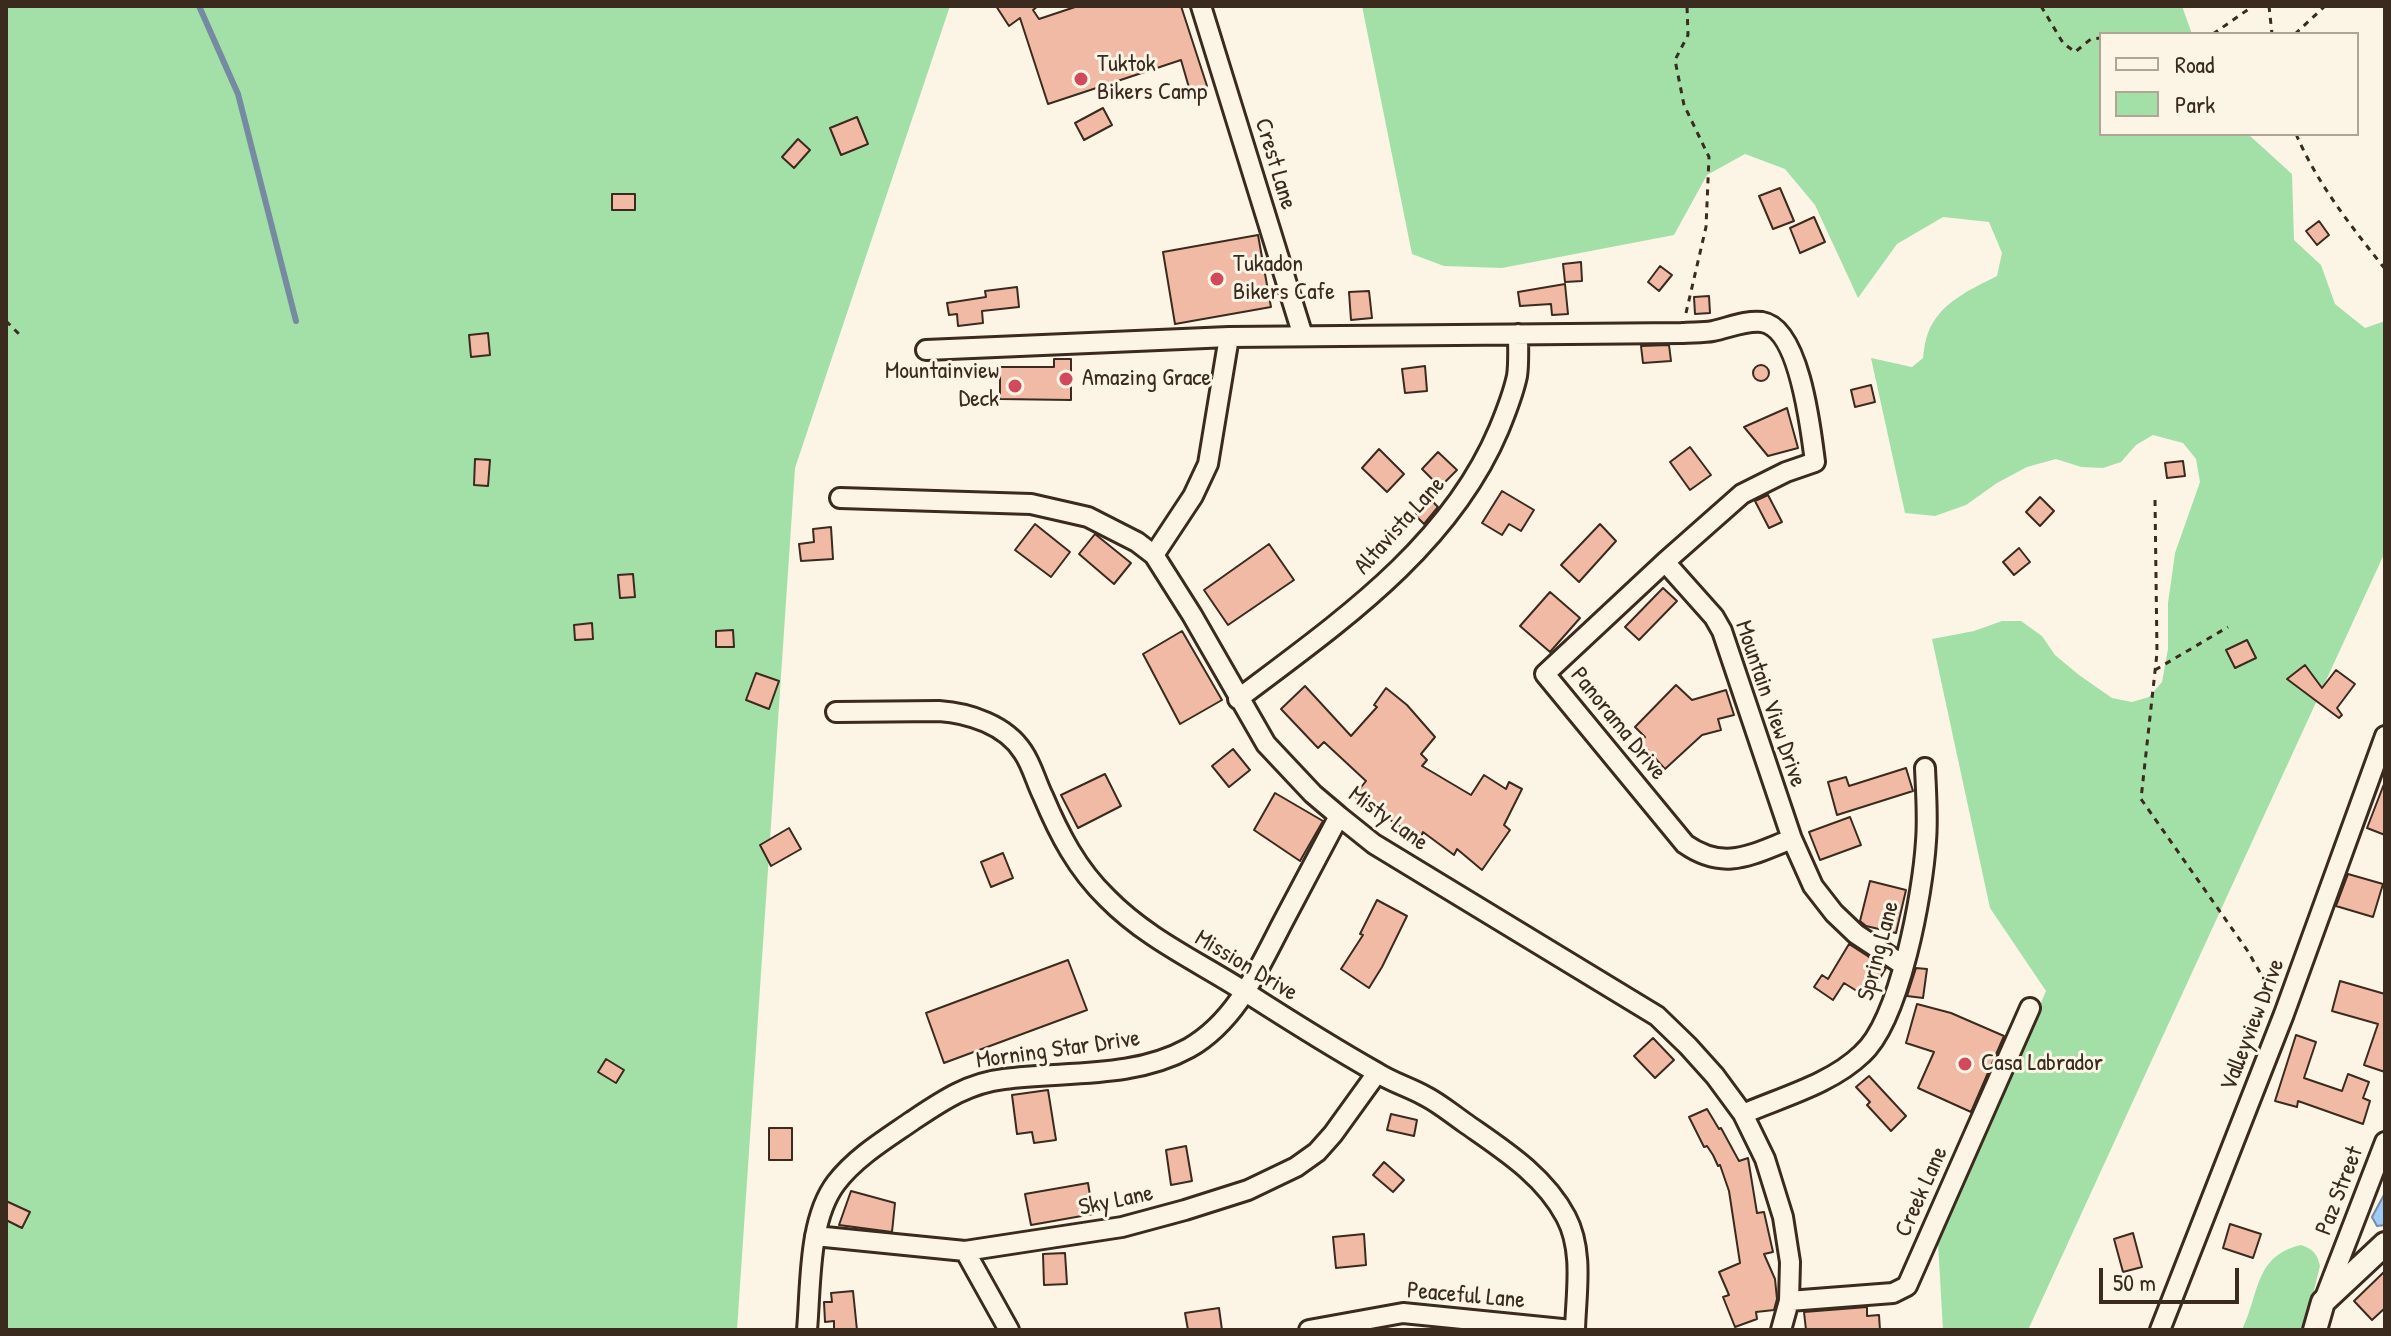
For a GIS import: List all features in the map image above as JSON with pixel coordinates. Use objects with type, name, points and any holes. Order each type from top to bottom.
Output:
[{"type":"street","name":"Crest Lane","points":[[1201,6],[1303,336]]},
{"type":"street","points":[[926,350],[1229,337],[1682,333],[1751,322],[1764,322],[1776,327],[1785,339],[1807,405],[1815,462],[1786,472],[1742,494],[1665,562]]},
{"type":"street","name":"Altavista Lane","points":[[1238,699],[1333,627],[1381,586],[1428,539],[1457,504],[1481,466],[1510,402],[1517,375],[1518,334]]},
{"type":"street","points":[[1154,555],[1193,496],[1208,464],[1229,337]]},
{"type":"street","name":"Misty Lane","points":[[840,498],[1031,504],[1059,509],[1116,529],[1154,555],[1266,744],[1313,794],[1374,844],[1657,1016],[1715,1076],[1743,1114],[1765,1159],[1783,1217],[1790,1262],[1789,1301],[1781,1330]]},
{"type":"street","name":"Mountain View Drive","points":[[1665,562],[1714,617],[1722,631],[1792,839],[1813,886],[1856,934],[1903,965]]},
{"type":"street","name":"Panorama Drive","points":[[1665,562],[1545,674],[1685,844],[1696,852],[1721,860],[1735,860],[1792,839]]},
{"type":"street","name":"Mission Drive","points":[[836,712],[954,712],[984,720],[1012,739],[1023,751],[1056,827],[1091,882],[1129,918],[1177,953],[1246,992],[1283,1018],[1331,1043],[1377,1073],[1426,1096],[1512,1156],[1553,1196],[1567,1217],[1575,1239],[1574,1330]]},
{"type":"street","name":"Valleyview Drive","points":[[2160,1330],[2284,1014],[2385,736]]},
{"type":"street","name":"Spring Lane","points":[[1743,1114],[1830,1076],[1862,1055],[1872,1044],[1892,1003],[1917,908],[1926,841],[1925,768]]},
{"type":"street","name":"Morning Star Drive","points":[[807,1330],[815,1236],[834,1185],[847,1170],[892,1134],[956,1092],[978,1083],[1004,1078],[1101,1072],[1164,1058],[1208,1035],[1246,992],[1339,816]]},
{"type":"street","name":"Creek Lane","points":[[1789,1301],[1885,1294],[1907,1286],[2030,1008]]},
{"type":"street","name":"Sky Lane","points":[[815,1236],[965,1251],[1122,1227],[1185,1210],[1270,1182],[1317,1152],[1377,1073]]},
{"type":"street","name":"Paz Street","points":[[2323,1302],[2385,1142]]},
{"type":"street","points":[[2315,1330],[2323,1302],[2385,1244]]},
{"type":"street","points":[[965,1251],[1009,1330]]},
{"type":"street","name":"Peaceful Lane","points":[[1309,1330],[1403,1313],[1574,1330]]},
{"type":"path","points":[[1682,333],[1706,227],[1709,171],[1709,157],[1684,105],[1675,60],[1688,35],[1687,6]]},
{"type":"path","points":[[2041,6],[2063,43],[2075,52],[2091,39],[2099,38]]},
{"type":"path","points":[[2216,32],[2253,6]]},
{"type":"path","points":[[2269,6],[2272,32]]},
{"type":"path","points":[[2297,32],[2325,6]]},
{"type":"path","points":[[2297,136],[2311,168],[2350,226],[2384,266]]},
{"type":"path","points":[[6,321],[22,337]]},
{"type":"path","points":[[2155,500],[2155,670],[2141,799],[2247,950],[2284,1014]]},
{"type":"path","points":[[2155,670],[2228,627]]},
{"type":"green space","points":[[6,6],[950,6],[795,468],[737,1330],[6,1330]]},
{"type":"green space","points":[[1362,6],[2182,6],[2191,32],[2099,32],[2099,136],[2250,136],[2292,174],[2294,240],[2321,265],[2335,304],[2365,328],[2385,321],[2385,552],[2028,1330],[1943,1330],[1938,1243],[2046,991],[1990,908],[1932,639],[1974,631],[2002,621],[2021,621],[2042,636],[2055,655],[2112,698],[2132,702],[2149,697],[2162,682],[2168,649],[2168,603],[2175,553],[2200,482],[2196,459],[2183,443],[2153,435],[2136,445],[2121,462],[2103,468],[2081,467],[2056,459],[2027,467],[1966,505],[1935,516],[1905,513],[1871,358],[1912,367],[1923,358],[1927,336],[1940,313],[1957,298],[1997,276],[2002,253],[1989,222],[1943,217],[1897,244],[1858,298],[1815,205],[1785,169],[1745,154],[1707,175],[1674,235],[1502,268],[1444,266],[1412,254]]},
{"type":"green space","points":[[2301,1245],[2314,1252],[2320,1266],[2304,1330],[2242,1330],[2266,1267],[2286,1250]]},
{"type":"water","points":[[2385,1193],[2385,1225],[2377,1226],[2372,1217]]},
{"type":"building","name":"Tuktok Bikers Camp","points":[[996,6],[1038,6],[1033,10],[1039,19],[1078,6],[1181,6],[1207,86],[1190,91],[1181,60],[1048,104],[1020,18],[1009,26]]},
{"type":"building","points":[[1103,108],[1112,125],[1084,140],[1075,123]]},
{"type":"building","points":[[857,117],[868,144],[841,155],[830,128]]},
{"type":"building","points":[[798,139],[810,150],[794,168],[782,157]]},
{"type":"building","points":[[1780,188],[1794,221],[1773,229],[1759,196]]},
{"type":"building","points":[[612,194],[635,194],[635,210],[612,210]]},
{"type":"building","points":[[1814,217],[1825,242],[1800,253],[1790,228]]},
{"type":"building","points":[[2319,221],[2329,235],[2317,245],[2306,231]]},
{"type":"building","name":"Tukadon Bikers Cafe","points":[[1258,235],[1271,307],[1175,324],[1163,252]]},
{"type":"building","points":[[1581,262],[1582,281],[1565,282],[1563,264]]},
{"type":"building","points":[[1660,266],[1672,275],[1659,291],[1648,282]]},
{"type":"building","points":[[1565,284],[1568,314],[1552,315],[1551,304],[1520,306],[1518,292]]},
{"type":"building","points":[[1017,287],[1019,307],[982,311],[983,323],[958,326],[957,314],[949,315],[947,303],[986,297],[985,291]]},
{"type":"building","points":[[1369,291],[1372,318],[1351,320],[1349,292]]},
{"type":"building","points":[[1709,296],[1710,313],[1695,314],[1694,297]]},
{"type":"building","points":[[488,333],[490,355],[471,357],[469,335]]},
{"type":"building","points":[[1669,345],[1671,361],[1643,363],[1641,346]]},
{"type":"building","points":[[1054,359],[1071,359],[1071,400],[1000,399],[1000,367],[1054,367]]},
{"type":"building","points":[[1761,365],[1769,373],[1761,381],[1753,373]]},
{"type":"building","points":[[1425,366],[1427,391],[1405,393],[1402,369]]},
{"type":"building","points":[[1871,385],[1875,402],[1855,407],[1851,390]]},
{"type":"building","points":[[1787,408],[1798,448],[1768,456],[1744,427]]},
{"type":"building","points":[[1690,447],[1711,475],[1690,490],[1670,462]]},
{"type":"building","points":[[1379,449],[1404,474],[1387,492],[1362,468]]},
{"type":"building","points":[[1438,452],[1457,470],[1440,487],[1422,469]]},
{"type":"building","points":[[475,459],[490,460],[488,486],[474,485]]},
{"type":"building","points":[[2183,461],[2185,476],[2167,478],[2165,463]]},
{"type":"building","points":[[1502,491],[1534,510],[1521,531],[1509,524],[1502,535],[1482,523]]},
{"type":"building","points":[[1768,495],[1782,522],[1769,528],[1755,501]]},
{"type":"building","points":[[2040,497],[2054,511],[2040,526],[2026,512]]},
{"type":"building","points":[[1430,499],[1438,507],[1424,524],[1415,515]]},
{"type":"building","points":[[1035,524],[1070,552],[1051,577],[1015,550]]},
{"type":"building","points":[[1600,524],[1616,541],[1579,582],[1561,565]]},
{"type":"building","points":[[831,527],[833,559],[801,561],[799,544],[814,542],[813,529]]},
{"type":"building","points":[[1095,534],[1131,563],[1114,584],[1079,554]]},
{"type":"building","points":[[1269,544],[1294,580],[1228,625],[1204,590]]},
{"type":"building","points":[[2019,548],[2030,562],[2014,575],[2003,562]]},
{"type":"building","points":[[633,574],[635,597],[620,598],[618,575]]},
{"type":"building","points":[[1663,588],[1677,601],[1639,640],[1625,627]]},
{"type":"building","points":[[1550,592],[1580,618],[1550,652],[1520,626]]},
{"type":"building","points":[[592,623],[593,639],[575,640],[574,625]]},
{"type":"building","points":[[733,630],[734,647],[716,647],[716,631]]},
{"type":"building","points":[[1182,631],[1222,700],[1180,724],[1143,654]]},
{"type":"building","points":[[2247,640],[2256,658],[2235,668],[2226,650]]},
{"type":"building","points":[[2305,665],[2322,688],[2336,670],[2355,684],[2337,708],[2342,715],[2339,718],[2287,679]]},
{"type":"building","points":[[756,673],[779,681],[769,709],[746,700]]},
{"type":"building","points":[[1676,685],[1692,700],[1726,690],[1734,715],[1718,719],[1721,730],[1702,735],[1665,769],[1640,742],[1645,737],[1635,727]]},
{"type":"building","points":[[1305,686],[1351,736],[1377,707],[1374,705],[1386,688],[1407,705],[1435,737],[1421,754],[1427,760],[1422,766],[1471,795],[1484,775],[1506,789],[1509,782],[1522,789],[1504,825],[1510,830],[1482,870],[1457,849],[1454,855],[1423,832],[1420,839],[1387,818],[1385,821],[1354,796],[1366,781],[1324,742],[1318,748],[1281,709]]},
{"type":"building","points":[[1233,749],[1250,770],[1229,787],[1212,766]]},
{"type":"building","points":[[1906,768],[1913,791],[1837,815],[1828,782],[1846,777],[1849,786]]},
{"type":"building","points":[[1105,774],[1121,806],[1078,828],[1061,795]]},
{"type":"building","points":[[2385,784],[2385,835],[2367,828]]},
{"type":"building","points":[[1275,793],[1323,821],[1300,861],[1254,830]]},
{"type":"building","points":[[1850,817],[1861,845],[1820,860],[1809,832]]},
{"type":"building","points":[[789,828],[801,849],[771,866],[760,845]]},
{"type":"building","points":[[1003,853],[1013,878],[991,887],[981,862]]},
{"type":"building","points":[[2348,874],[2383,884],[2373,917],[2336,906]]},
{"type":"building","points":[[1870,881],[1906,890],[1896,933],[1866,926],[1860,921]]},
{"type":"building","points":[[1377,900],[1407,916],[1369,988],[1341,969],[1363,935],[1360,934]]},
{"type":"building","points":[[1849,944],[1886,968],[1868,998],[1844,983],[1833,1000],[1814,987],[1822,975],[1828,979]]},
{"type":"building","points":[[1068,960],[1087,1010],[944,1063],[926,1013]]},
{"type":"building","points":[[1916,968],[1927,969],[1923,998],[1907,996]]},
{"type":"building","points":[[2340,981],[2385,994],[2385,1072],[2364,1065],[2378,1024],[2332,1011]]},
{"type":"building","name":"Casa Labrador","points":[[1917,1004],[1951,1013],[2004,1036],[1971,1112],[1918,1088],[1934,1052],[1906,1043]]},
{"type":"building","points":[[2296,1035],[2316,1042],[2304,1078],[2342,1091],[2348,1074],[2369,1082],[2363,1098],[2370,1101],[2363,1124],[2298,1101],[2297,1107],[2275,1101]]},
{"type":"building","points":[[1653,1038],[1674,1060],[1655,1078],[1634,1056]]},
{"type":"building","points":[[606,1059],[624,1070],[616,1083],[598,1072]]},
{"type":"building","points":[[1869,1076],[1906,1116],[1891,1131],[1867,1105],[1870,1102],[1856,1087]]},
{"type":"building","points":[[1048,1090],[1056,1140],[1034,1143],[1032,1132],[1017,1134],[1012,1095]]},
{"type":"building","points":[[1707,1109],[1739,1161],[1748,1158],[1757,1213],[1764,1212],[1773,1252],[1764,1254],[1775,1279],[1777,1299],[1774,1310],[1756,1312],[1757,1319],[1735,1327],[1723,1297],[1729,1295],[1719,1272],[1740,1263],[1729,1191],[1720,1165],[1707,1146],[1704,1147],[1689,1117]]},
{"type":"building","points":[[1391,1114],[1417,1120],[1414,1136],[1387,1130]]},
{"type":"building","points":[[769,1128],[792,1128],[792,1160],[769,1160]]},
{"type":"building","points":[[1186,1146],[1192,1181],[1171,1185],[1166,1150]]},
{"type":"building","points":[[1384,1162],[1404,1180],[1393,1192],[1373,1175]]},
{"type":"building","points":[[1088,1183],[1093,1214],[1031,1225],[1025,1194]]},
{"type":"building","points":[[851,1191],[895,1203],[892,1232],[839,1225]]},
{"type":"building","points":[[6,1201],[30,1212],[22,1228],[6,1220]]},
{"type":"building","points":[[2230,1224],[2261,1234],[2253,1258],[2223,1248]]},
{"type":"building","points":[[2133,1233],[2142,1267],[2123,1272],[2114,1239]]},
{"type":"building","points":[[1364,1234],[1366,1265],[1336,1268],[1333,1237]]},
{"type":"building","points":[[1065,1253],[1067,1284],[1044,1285],[1043,1254]]},
{"type":"building","points":[[2385,1271],[2385,1308],[2372,1320],[2354,1301]]},
{"type":"building","points":[[853,1291],[857,1330],[834,1330],[834,1321],[825,1322],[824,1302],[832,1302],[831,1293]]},
{"type":"building","points":[[1867,1307],[1867,1316],[1879,1315],[1880,1330],[1806,1330],[1804,1312]]},
{"type":"building","points":[[1219,1308],[1222,1330],[1188,1330],[1185,1313]]},
{"type":"waterway","points":[[199,6],[238,94],[296,321]]},
{"type":"place","name":"Tuktok Bikers Camp","points":[[1081,79]]},
{"type":"place","name":"Tukadon Bikers Cafe","points":[[1217,279]]},
{"type":"place","name":"Amazing Grace","points":[[1066,379]]},
{"type":"place","name":"Mountainview Deck","points":[[1015,386]]},
{"type":"place","name":"Casa Labrador","points":[[1965,1064]]}]
